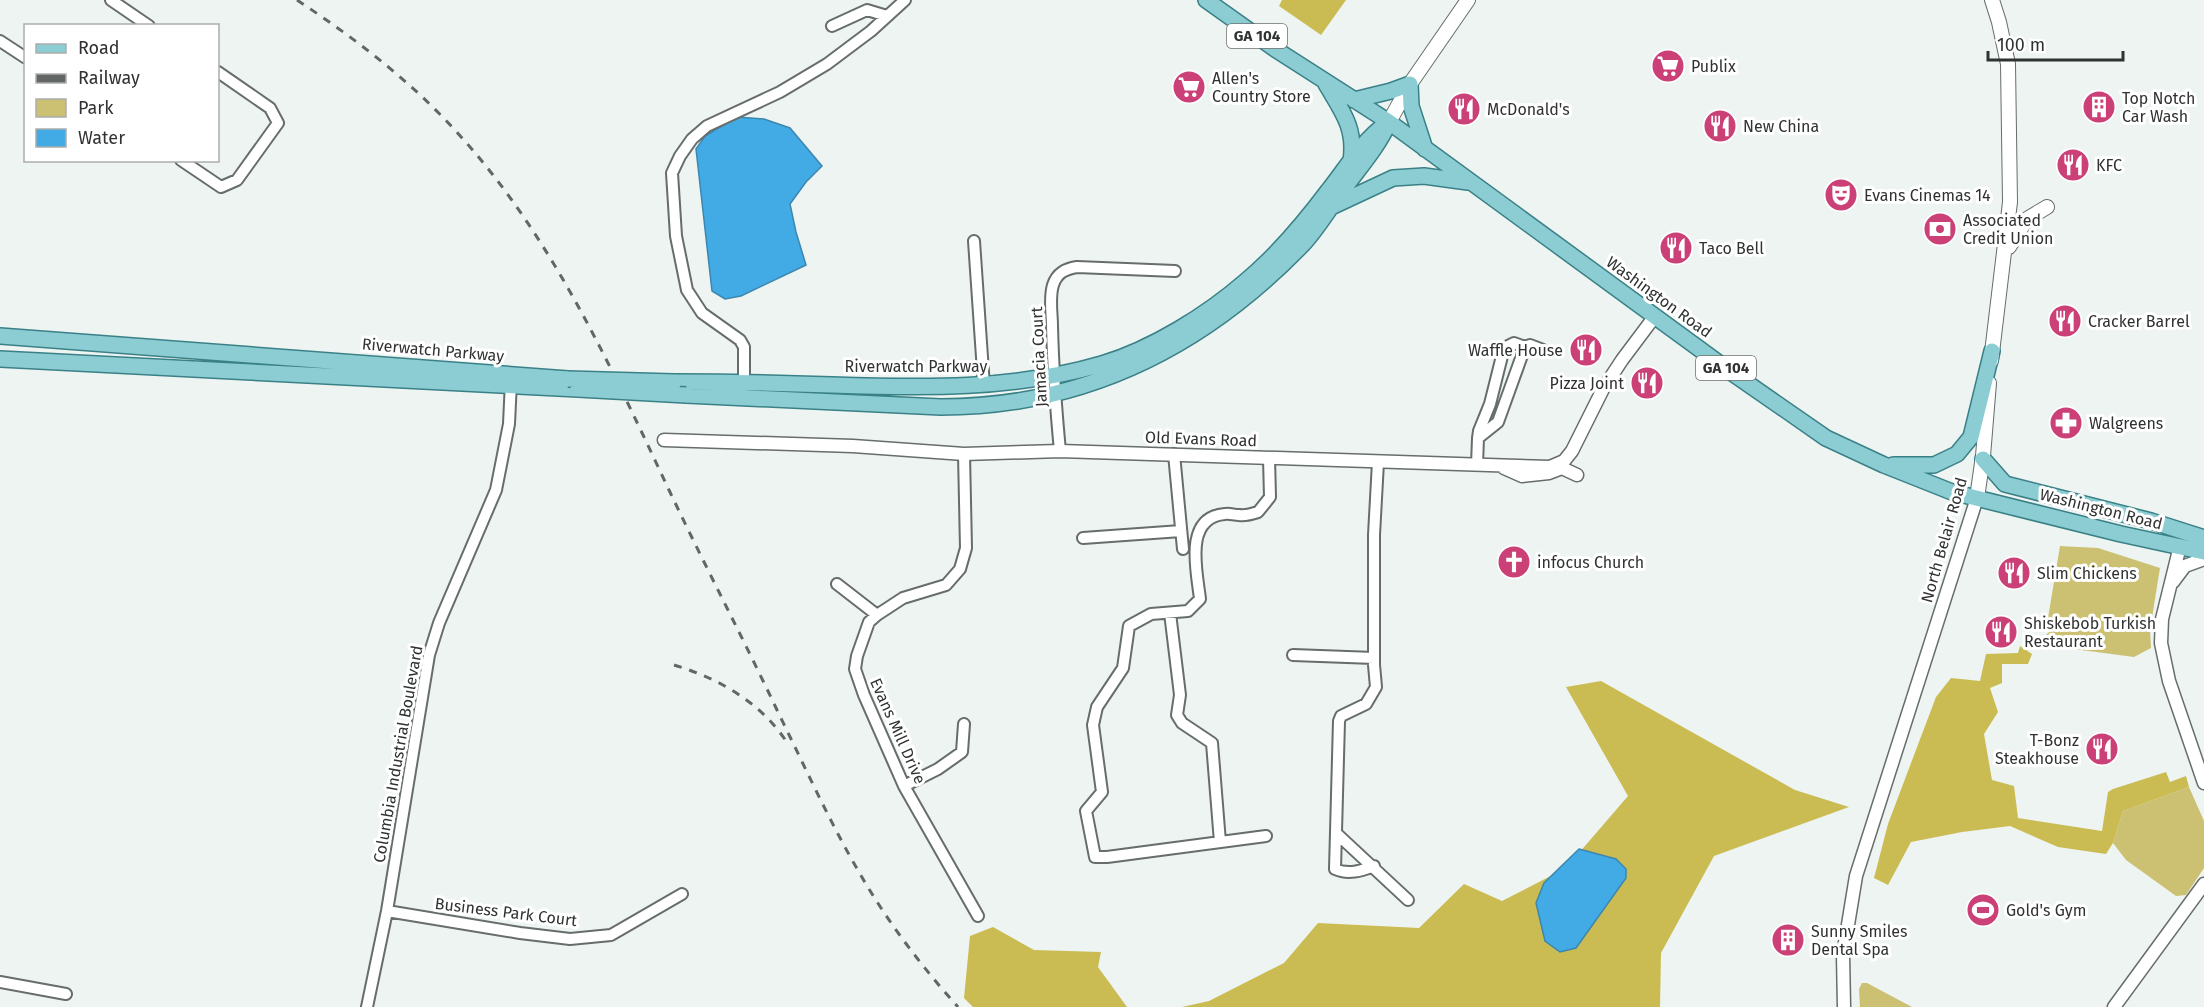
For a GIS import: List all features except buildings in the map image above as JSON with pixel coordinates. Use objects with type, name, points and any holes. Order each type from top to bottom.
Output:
[{"type":"main road","name":"Washington Road","points":[[1206,0],[1324,81],[1389,122],[1816,432],[1884,465],[1952,492],[2204,552]]},
{"type":"main road","points":[[1389,122],[1410,84],[1468,0]]},
{"type":"main road","name":"North Belair Road","points":[[1977,498],[2010,202],[2008,64],[1992,0]]},
{"type":"main road","points":[[1324,81],[1351,130],[1353,141],[1351,161]]},
{"type":"main road","points":[[1354,100],[1410,84]]},
{"type":"main road","points":[[1410,84],[1411,106],[1425,149]]},
{"type":"main road","name":"Riverwatch Parkway","points":[[573,384],[744,382],[927,387],[984,386],[1078,370],[1122,357],[1190,322],[1247,281],[1301,227],[1370,135],[1389,122]]},
{"type":"main road","name":"Riverwatch Parkway","points":[[0,336],[686,395],[961,407],[1011,403],[1055,394],[1122,372],[1195,335],[1272,275],[1304,243],[1380,141],[1389,122]]},
{"type":"main road","points":[[1331,207],[1393,178],[1424,176],[1458,179],[1474,184]]},
{"type":"main road","points":[[2005,255],[2015,235],[2027,219],[2047,207]]},
{"type":"main road","points":[[1884,465],[1934,465],[1957,454],[1971,437],[1992,351]]},
{"type":"main road","name":"Riverwatch Parkway","points":[[0,359],[511,380]]},
{"type":"main road","name":"Washington Road","points":[[1983,459],[2005,484],[2151,520],[2204,538]]},
{"type":"street","points":[[111,0],[146,24]]},
{"type":"street","points":[[744,382],[744,347],[740,340],[702,313],[687,290],[676,236],[672,173],[692,139],[706,126],[780,92],[827,64],[871,31],[904,0]]},
{"type":"street","points":[[832,26],[867,10],[887,16]]},
{"type":"street","points":[[0,41],[24,57]]},
{"type":"street","points":[[184,162],[221,187],[237,180],[278,123],[270,108],[219,73]]},
{"type":"street","points":[[974,241],[984,386]]},
{"type":"street","name":"Jamacia Court","points":[[1060,451],[1053,375],[1051,296],[1060,273],[1068,268],[1087,266],[1175,272]]},
{"type":"street","name":"Old Evans Road","points":[[664,440],[853,446],[964,454],[1060,451],[1550,466],[1564,461],[1572,451],[1603,389],[1655,316]]},
{"type":"street","points":[[1477,465],[1479,431],[1490,404],[1504,348],[1514,343],[1525,347],[1530,345],[1543,350]]},
{"type":"street","points":[[1478,438],[1498,422],[1525,347]]},
{"type":"street","name":"Columbia Industrial Boulevard","points":[[367,1007],[387,911],[429,654],[439,623],[496,490],[509,424],[511,380]]},
{"type":"street","name":"Evans Mill Drive","points":[[964,454],[966,548],[960,569],[946,585],[903,598],[869,622],[855,669],[864,696],[904,786],[978,916]]},
{"type":"street","points":[[1174,454],[1183,549]]},
{"type":"street","points":[[1266,836],[1095,857],[1086,811],[1102,792],[1093,725],[1097,707],[1123,668],[1129,627],[1151,614],[1188,611],[1200,599],[1194,544],[1199,531],[1210,519],[1224,514],[1241,516],[1258,512],[1270,496],[1269,458]]},
{"type":"street","points":[[1374,866],[1359,872],[1340,872],[1335,869],[1339,721],[1341,716],[1366,704],[1376,687],[1374,536],[1378,462]]},
{"type":"street","points":[[1501,466],[1522,476],[1549,473],[1562,468],[1577,475]]},
{"type":"street","name":"North Belair Road","points":[[1844,1007],[1843,955],[1856,876],[1977,498]]},
{"type":"street","points":[[1083,538],[1181,531]]},
{"type":"street","points":[[2180,546],[2162,619],[2161,643],[2169,681],[2204,783]]},
{"type":"street","points":[[2169,588],[2185,566],[2204,559]]},
{"type":"street","points":[[837,584],[877,615]]},
{"type":"street","points":[[1170,613],[1180,696],[1177,715],[1182,723],[1212,743],[1220,842]]},
{"type":"street","points":[[1293,655],[1374,658]]},
{"type":"street","points":[[904,786],[938,769],[962,752],[964,724]]},
{"type":"street","points":[[1336,833],[1408,900]]},
{"type":"street","points":[[2114,1007],[2204,884]]},
{"type":"street","name":"Business Park Court","points":[[387,911],[570,939],[611,935],[682,894]]},
{"type":"street","points":[[0,982],[66,994]]},
{"type":"green space","points":[[2060,546],[2098,548],[2160,568],[2150,630],[2151,648],[2134,657],[2046,644],[2044,637],[2051,630],[2047,624]]},
{"type":"green space","points":[[2189,787],[2204,821],[2204,868],[2186,895],[2176,896],[2126,860],[2113,843],[2123,811]]},
{"type":"green space","points":[[1862,983],[1867,983],[1912,1007],[1860,1007],[1859,989]]},
{"type":"shaded area","points":[[1282,0],[1346,0],[1321,35],[1279,6]]},
{"type":"shaded area","points":[[2020,646],[2032,654],[2028,664],[2002,664],[2002,683],[1990,688],[1998,712],[1984,734],[1992,780],[2014,786],[2018,818],[2102,831],[2108,792],[2113,789],[2166,772],[2170,782],[2186,776],[2189,787],[2123,811],[2113,843],[2106,854],[2058,847],[2010,826],[1911,842],[1888,885],[1874,878],[1888,824],[1936,697],[1951,678],[1980,681],[1986,654],[2018,653]]},
{"type":"shaded area","points":[[1601,681],[1795,790],[1849,807],[1714,856],[1661,953],[1660,1007],[1182,1007],[1209,1001],[1284,963],[1318,923],[1419,928],[1464,884],[1502,901],[1566,868],[1628,796],[1566,687]]},
{"type":"shaded area","points":[[993,927],[1034,950],[1101,952],[1098,967],[1127,1007],[973,1007],[964,998],[970,936]]},
{"type":"water","points":[[737,117],[764,119],[790,128],[822,166],[806,182],[790,204],[806,265],[741,296],[725,299],[712,291],[696,149],[705,136]]},
{"type":"water","points":[[1579,849],[1616,859],[1626,869],[1626,878],[1576,948],[1560,952],[1545,941],[1536,903],[1544,883]]},
{"type":"railway","points":[[297,0],[359,44],[436,110],[488,168],[548,255],[575,300],[624,394],[682,518],[851,859],[896,929],[958,1007]]},
{"type":"railway","points":[[674,665],[722,684],[737,693],[764,714],[786,741]]},
{"type":"place","name":"Publix","points":[[1668,66]]},
{"type":"place","name":"Allen's Country Store","points":[[1189,87]]},
{"type":"place","name":"Top Notch Car Wash","points":[[2099,107]]},
{"type":"place","name":"McDonald's","points":[[1464,109]]},
{"type":"place","name":"New China","points":[[1720,126]]},
{"type":"place","name":"KFC","points":[[2073,165]]},
{"type":"place","name":"Evans Cinemas 14","points":[[1841,195]]},
{"type":"place","name":"Associated Credit Union","points":[[1940,229]]},
{"type":"place","name":"Taco Bell","points":[[1676,248]]},
{"type":"place","name":"Cracker Barrel","points":[[2065,321]]},
{"type":"place","name":"Waffle House","points":[[1586,350]]},
{"type":"place","name":"Pizza Joint","points":[[1647,383]]},
{"type":"place","name":"Walgreens","points":[[2066,423]]},
{"type":"place","name":"infocus Church","points":[[1514,562]]},
{"type":"place","name":"Slim Chickens","points":[[2014,573]]},
{"type":"place","name":"Shiskebob Turkish Restaurant","points":[[2001,632]]},
{"type":"place","name":"T-Bonz Steakhouse","points":[[2102,749]]},
{"type":"place","name":"Gold's Gym","points":[[1983,910]]},
{"type":"place","name":"Sunny Smiles Dental Spa","points":[[1788,940]]}]
